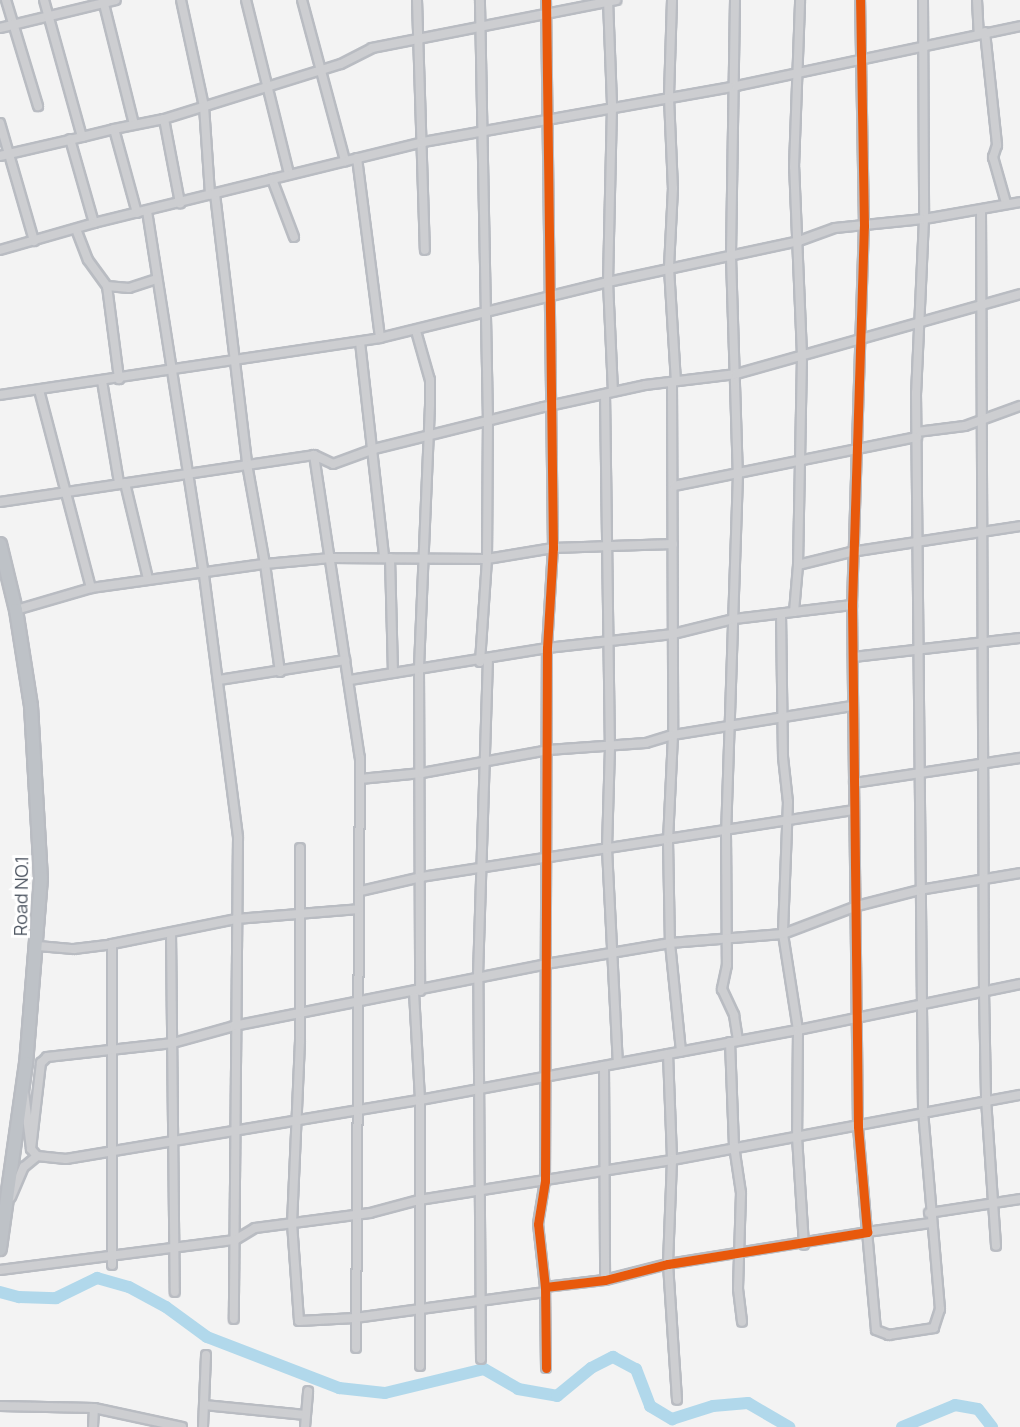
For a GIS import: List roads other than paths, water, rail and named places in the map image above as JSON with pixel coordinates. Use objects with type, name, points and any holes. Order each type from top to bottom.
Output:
[{"type":"highway","name":"Road NO.1","points":[[0,544],[16,610],[39,788],[38,946],[23,1091],[0,1249]]},
{"type":"street","points":[[6,0],[38,106]]},
{"type":"street","points":[[44,0],[82,136]]},
{"type":"street","points":[[0,28],[116,0]]},
{"type":"street","points":[[181,0],[204,106],[212,195],[235,360],[246,464],[266,564],[280,672]]},
{"type":"street","points":[[246,0],[265,86],[289,174]]},
{"type":"street","points":[[302,0],[345,161]]},
{"type":"street","points":[[417,0],[425,250]]},
{"type":"street","points":[[480,0],[488,421],[484,661],[485,763],[478,976],[478,1089],[482,1192],[481,1359]]},
{"type":"street","points":[[546,0],[547,298],[553,548],[548,648],[545,859],[547,1074],[545,1181],[538,1224],[545,1289],[546,1368]]},
{"type":"street","points":[[0,156],[164,119],[341,64],[359,51],[611,0],[612,106],[608,282],[613,392]]},
{"type":"street","points":[[672,0],[669,98],[673,188],[669,268],[674,382],[673,735],[668,841],[670,943],[681,1051]]},
{"type":"street","points":[[735,0],[736,86],[731,257],[738,474],[726,833],[728,936],[722,989],[734,1016],[734,1146],[740,1176],[739,1254],[742,1322]]},
{"type":"street","points":[[794,612],[798,565],[798,461],[802,355],[799,241],[794,167],[800,0]]},
{"type":"street","points":[[860,0],[864,226],[851,552],[858,1126],[876,1329],[889,1335],[934,1328],[940,1309],[929,1213],[923,1112],[920,890],[921,652],[916,543],[924,219],[923,0]]},
{"type":"street","points":[[977,0],[997,145],[993,157],[1006,204]]},
{"type":"street","points":[[104,2],[134,124]]},
{"type":"street","points":[[0,249],[94,223],[423,142],[612,106],[736,86],[1020,26]]},
{"type":"street","points":[[164,119],[180,203]]},
{"type":"street","points":[[0,123],[34,241]]},
{"type":"street","points":[[114,129],[136,213]]},
{"type":"street","points":[[70,139],[94,223]]},
{"type":"street","points":[[357,158],[380,338]]},
{"type":"street","points":[[272,178],[294,237]]},
{"type":"street","points":[[0,395],[360,342],[416,331],[608,282],[799,241],[835,228],[924,219],[1020,202]]},
{"type":"street","points":[[981,210],[982,879],[986,1098],[996,1246]]},
{"type":"street","points":[[147,211],[170,371],[204,575],[238,838],[234,1026],[234,1319]]},
{"type":"street","points":[[75,229],[88,260],[107,286],[119,379]]},
{"type":"street","points":[[107,286],[129,288],[157,279]]},
{"type":"street","points":[[0,502],[314,455],[333,464],[374,449],[550,405],[613,392],[736,374],[1020,294]]},
{"type":"street","points":[[416,331],[430,380],[425,558],[418,669],[422,773],[417,991],[420,1100],[418,1200],[420,1366]]},
{"type":"street","points":[[360,342],[387,557],[393,673]]},
{"type":"street","points":[[102,381],[122,483],[148,579]]},
{"type":"street","points":[[39,390],[91,588]]},
{"type":"street","points":[[604,394],[610,747],[607,849],[610,953],[618,1063]]},
{"type":"street","points":[[674,486],[856,449],[917,434],[966,426],[981,417],[1020,406]]},
{"type":"street","points":[[314,455],[350,681],[360,779],[361,891],[356,958],[360,1002],[356,1348]]},
{"type":"street","points":[[798,565],[851,552],[1020,526]]},
{"type":"street","points":[[16,610],[91,588],[148,579],[204,575],[266,564],[331,558],[487,559],[553,548],[673,544]]},
{"type":"street","points":[[350,681],[418,669],[484,661],[548,648],[673,634],[734,619],[852,605]]},
{"type":"street","points":[[781,614],[787,823],[783,934],[798,1030],[798,1137],[804,1245]]},
{"type":"street","points":[[853,657],[921,652],[1020,638]]},
{"type":"street","points":[[219,680],[345,660]]},
{"type":"street","points":[[360,779],[422,773],[548,750],[646,743],[673,735],[731,724],[853,706]]},
{"type":"street","points":[[854,783],[1020,758]]},
{"type":"street","points":[[361,891],[421,877],[726,833],[854,810]]},
{"type":"street","points":[[300,848],[297,1014],[299,1078],[295,1120],[292,1223],[301,1323],[355,1318],[481,1300],[605,1280],[668,1264],[804,1245],[867,1232],[930,1223]]},
{"type":"street","points":[[31,1149],[43,1059],[172,1043],[234,1026],[417,991],[478,976],[610,953],[728,936],[783,934],[857,906],[920,890],[1020,873]]},
{"type":"street","points":[[38,946],[74,949],[112,944],[236,919],[300,911],[359,909]]},
{"type":"street","points":[[171,933],[174,1142],[172,1248],[175,1293]]},
{"type":"street","points":[[112,944],[109,1050],[112,1265]]},
{"type":"street","points":[[23,1091],[31,1149],[37,1156],[58,1159],[110,1154],[357,1109],[420,1100],[547,1074],[604,1066],[798,1030],[922,1002],[1020,984]]},
{"type":"street","points":[[668,1054],[672,1160],[668,1264],[677,1400]]},
{"type":"street","points":[[604,1066],[605,1280]]},
{"type":"street","points":[[0,1270],[235,1240],[255,1228],[356,1212],[370,1213],[418,1200],[482,1192],[672,1160],[734,1146],[858,1126],[986,1098],[1020,1095]]},
{"type":"street","points":[[7,1206],[24,1167],[37,1156]]},
{"type":"street","points":[[929,1213],[1020,1199]]},
{"type":"street","points":[[203,1427],[206,1355]]},
{"type":"street","points":[[305,1427],[308,1391]]},
{"type":"street","points":[[204,1405],[306,1415]]},
{"type":"street","points":[[0,1406],[94,1408],[182,1427]]},
{"type":"street","points":[[93,1427],[94,1408]]},
{"type":"waterway","points":[[0,1292],[19,1297],[56,1298],[97,1278],[129,1287],[166,1307],[207,1337],[339,1388],[385,1393],[484,1369],[518,1389],[557,1396],[591,1368],[613,1357],[636,1369],[650,1406],[672,1419],[713,1406],[748,1403],[789,1427]]},
{"type":"waterway","points":[[902,1427],[955,1405],[978,1409],[992,1427]]}]
